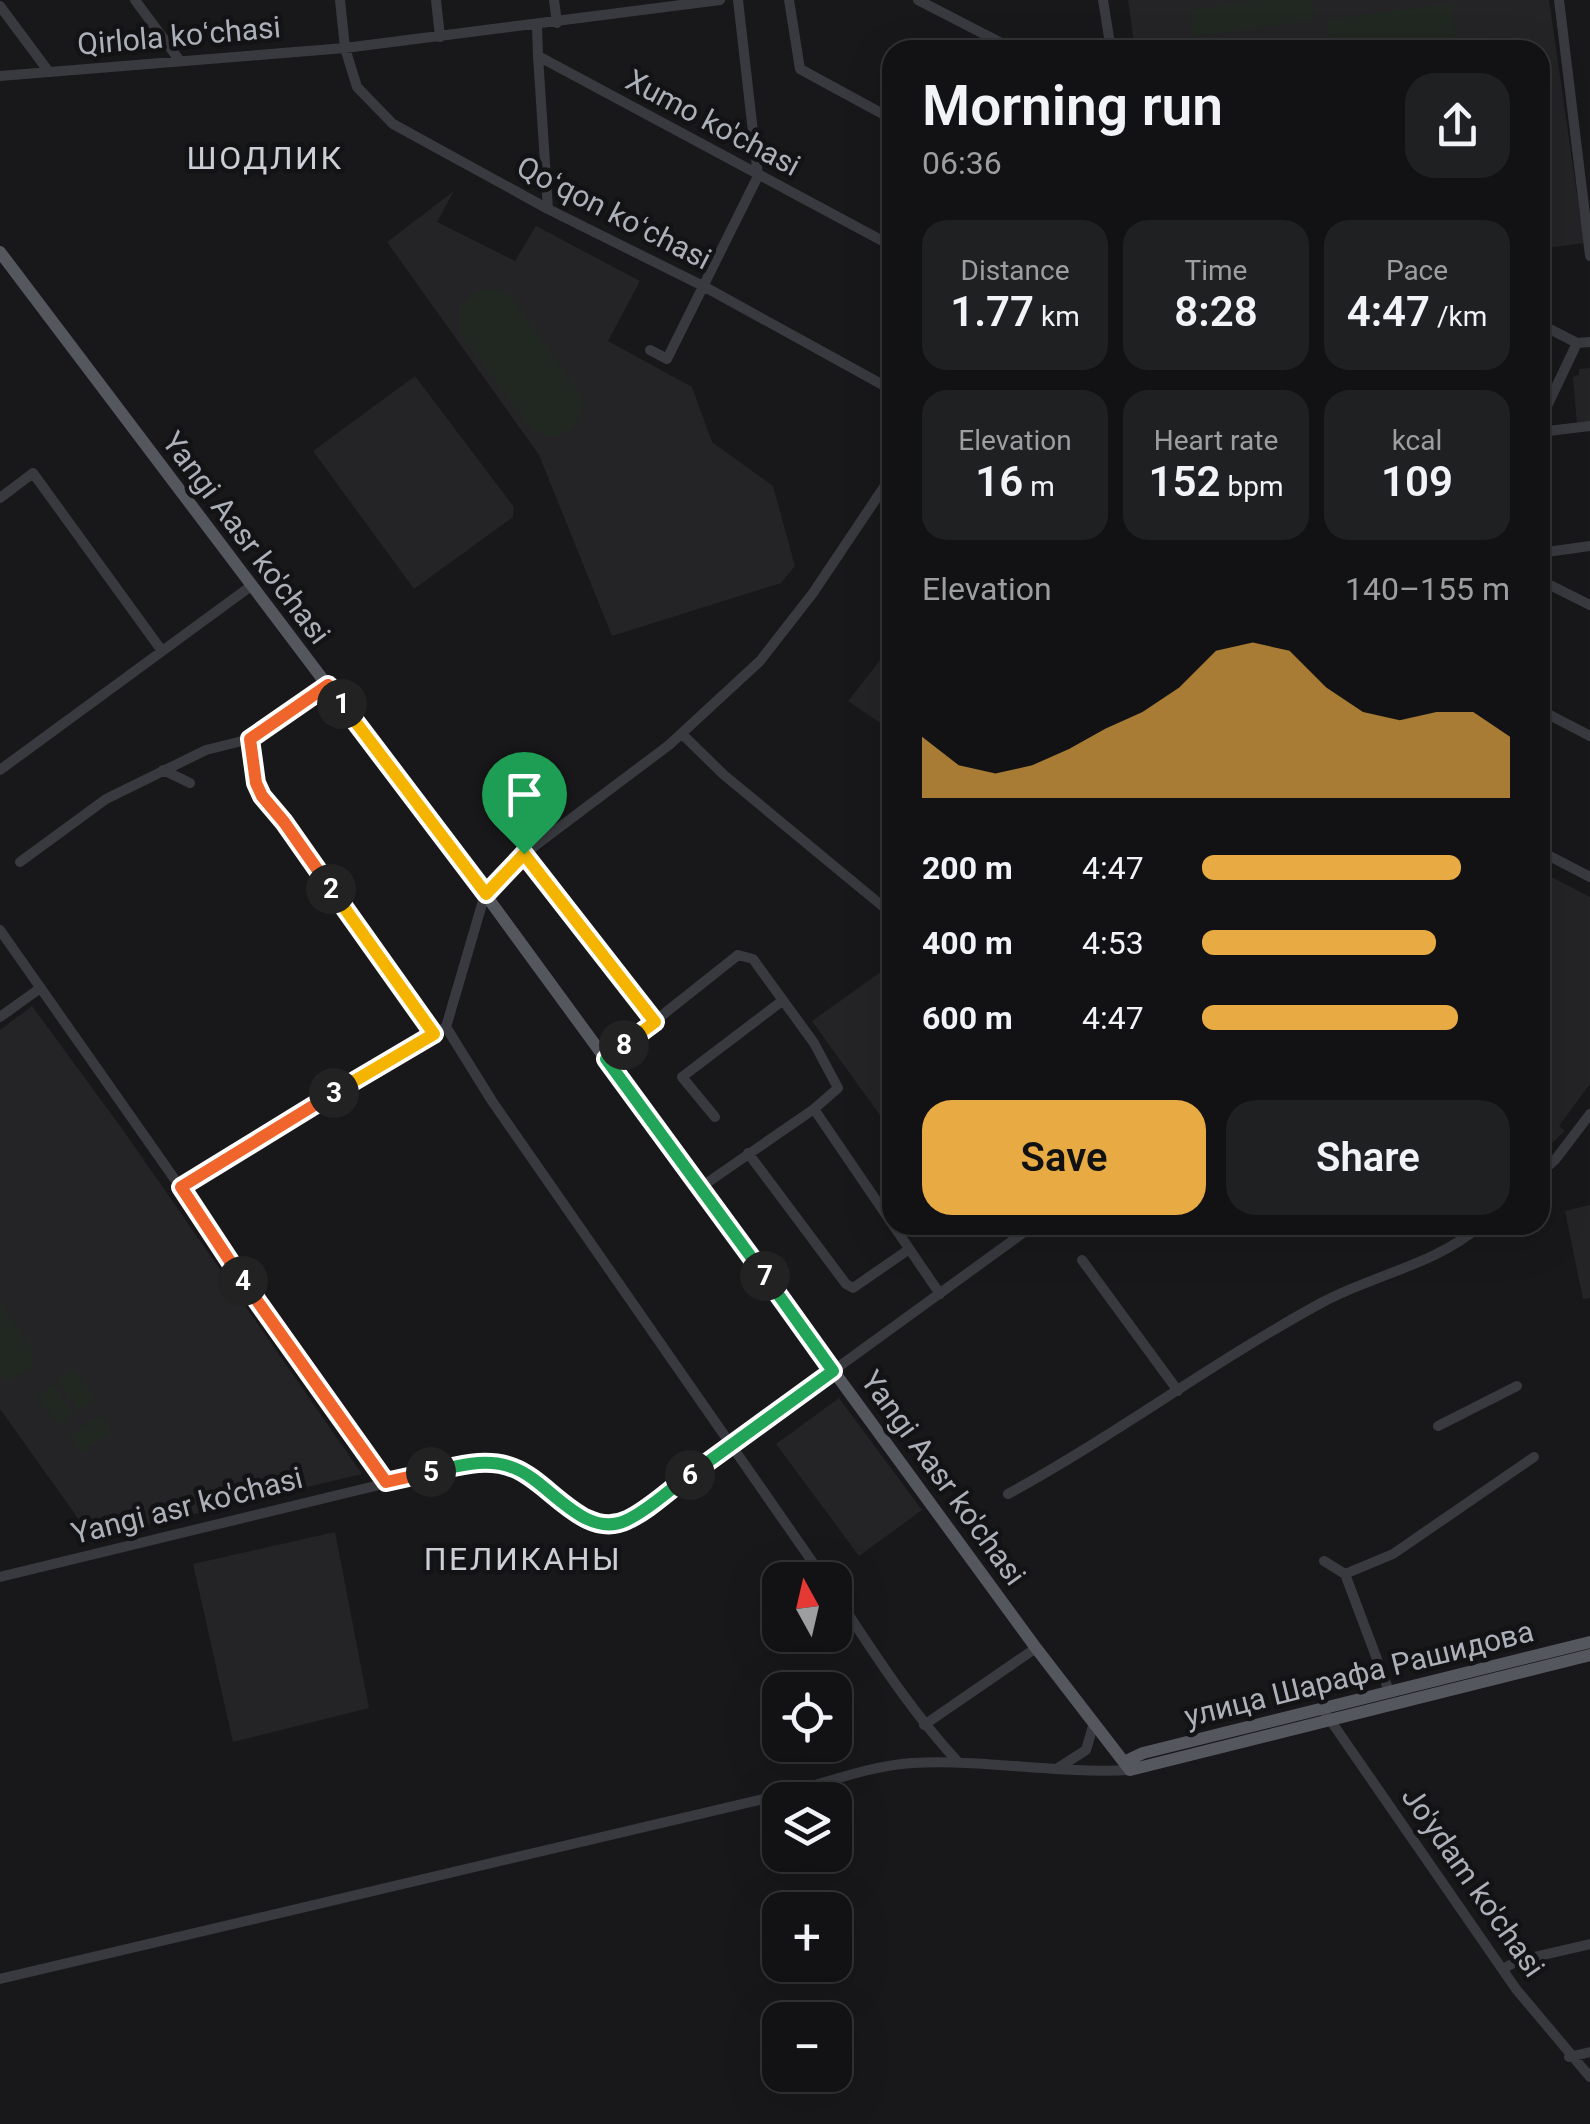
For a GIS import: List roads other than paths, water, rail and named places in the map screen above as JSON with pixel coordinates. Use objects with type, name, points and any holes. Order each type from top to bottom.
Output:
[{"type":"main road","name":"Yangi Aasr ko'chasi","points":[[0,252],[486,894],[1094,1726],[1134,1763]]},
{"type":"main road","name":"улица Шарафа Рашидова","points":[[1134,1763],[1326,1714],[1389,1691],[1590,1642]]},
{"type":"main road","points":[[1326,1714],[1590,1655]]},
{"type":"street","points":[[134,0],[180,62]]},
{"type":"street","name":"Qoʻqon koʻchasi","points":[[340,0],[345,48],[357,87],[393,124],[882,384]]},
{"type":"street","points":[[436,0],[440,37]]},
{"type":"street","points":[[554,0],[557,22]]},
{"type":"street","name":"Qirlola koʻchasi","points":[[0,76],[345,48],[720,0]]},
{"type":"street","points":[[650,350],[667,359],[758,176],[738,0]]},
{"type":"street","points":[[789,0],[800,69],[882,114]]},
{"type":"street","points":[[918,0],[996,40]]},
{"type":"street","points":[[1104,0],[1110,40]]},
{"type":"street","points":[[1558,0],[1590,256]]},
{"type":"street","points":[[0,6],[48,72]]},
{"type":"street","points":[[537,26],[548,209]]},
{"type":"street","name":"Xumo ko'chasi","points":[[538,56],[882,241]]},
{"type":"street","points":[[1550,329],[1577,343],[1590,342]]},
{"type":"street","points":[[1550,400],[1577,343]]},
{"type":"street","points":[[1550,431],[1590,426]]},
{"type":"street","points":[[0,498],[33,473],[162,651]]},
{"type":"street","points":[[181,1187],[446,1027],[486,894],[524,854],[682,734],[760,661],[813,592],[882,490]]},
{"type":"street","points":[[1550,552],[1590,546]]},
{"type":"street","points":[[1550,585],[1590,605]]},
{"type":"street","points":[[0,770],[251,586]]},
{"type":"street","points":[[20,862],[106,799],[206,750],[250,739],[328,685]]},
{"type":"street","points":[[1550,715],[1590,736]]},
{"type":"street","points":[[682,734],[724,775],[882,906]]},
{"type":"street","points":[[250,739],[256,783],[262,796],[434,1034]]},
{"type":"street","points":[[163,770],[190,783]]},
{"type":"street","points":[[524,854],[655,1022]]},
{"type":"street","points":[[1550,856],[1590,877]]},
{"type":"street","points":[[0,930],[386,1482]]},
{"type":"street","points":[[606,1059],[738,955],[753,959],[814,1043],[838,1088],[701,1187]]},
{"type":"street","points":[[0,1017],[39,989]]},
{"type":"street","points":[[714,1117],[682,1077],[782,1001]]},
{"type":"street","points":[[446,1027],[501,1115],[813,1562]]},
{"type":"street","points":[[814,1109],[882,1211]]},
{"type":"street","points":[[1550,1164],[1590,1114]]},
{"type":"street","points":[[748,1153],[846,1284],[853,1288],[905,1245],[906,1235]]},
{"type":"street","points":[[898,1235],[940,1294]]},
{"type":"street","name":"Yangi asr ko'chasi","points":[[0,1577],[478,1462],[530,1475],[584,1518],[626,1522],[1020,1235]]},
{"type":"street","points":[[1008,1494],[1123,1428],[1236,1351],[1328,1300],[1448,1247],[1466,1235]]},
{"type":"street","points":[[1082,1260],[1178,1391]]},
{"type":"street","points":[[1438,1426],[1517,1386]]},
{"type":"street","points":[[1345,1574],[1393,1554],[1534,1457]]},
{"type":"street","points":[[1324,1562],[1345,1574],[1389,1691]]},
{"type":"street","points":[[852,1619],[924,1725],[958,1762]]},
{"type":"street","points":[[924,1725],[1036,1648]]},
{"type":"street","name":"Jo'ydam ko'chasi","points":[[1326,1714],[1503,1969],[1590,2078]]},
{"type":"street","points":[[1052,1771],[1079,1758],[1094,1726]]},
{"type":"street","points":[[0,1980],[884,1768],[958,1762],[1090,1772],[1134,1763]]},
{"type":"street","points":[[1503,1969],[1517,1961],[1590,1944]]},
{"type":"street","points":[[1570,2056],[1590,2052]]},
{"type":"district","name":"ШОДЛИК","points":[[265,158]]},
{"type":"district","name":"ПЕЛИКАНЫ","points":[[523,1559]]}]
